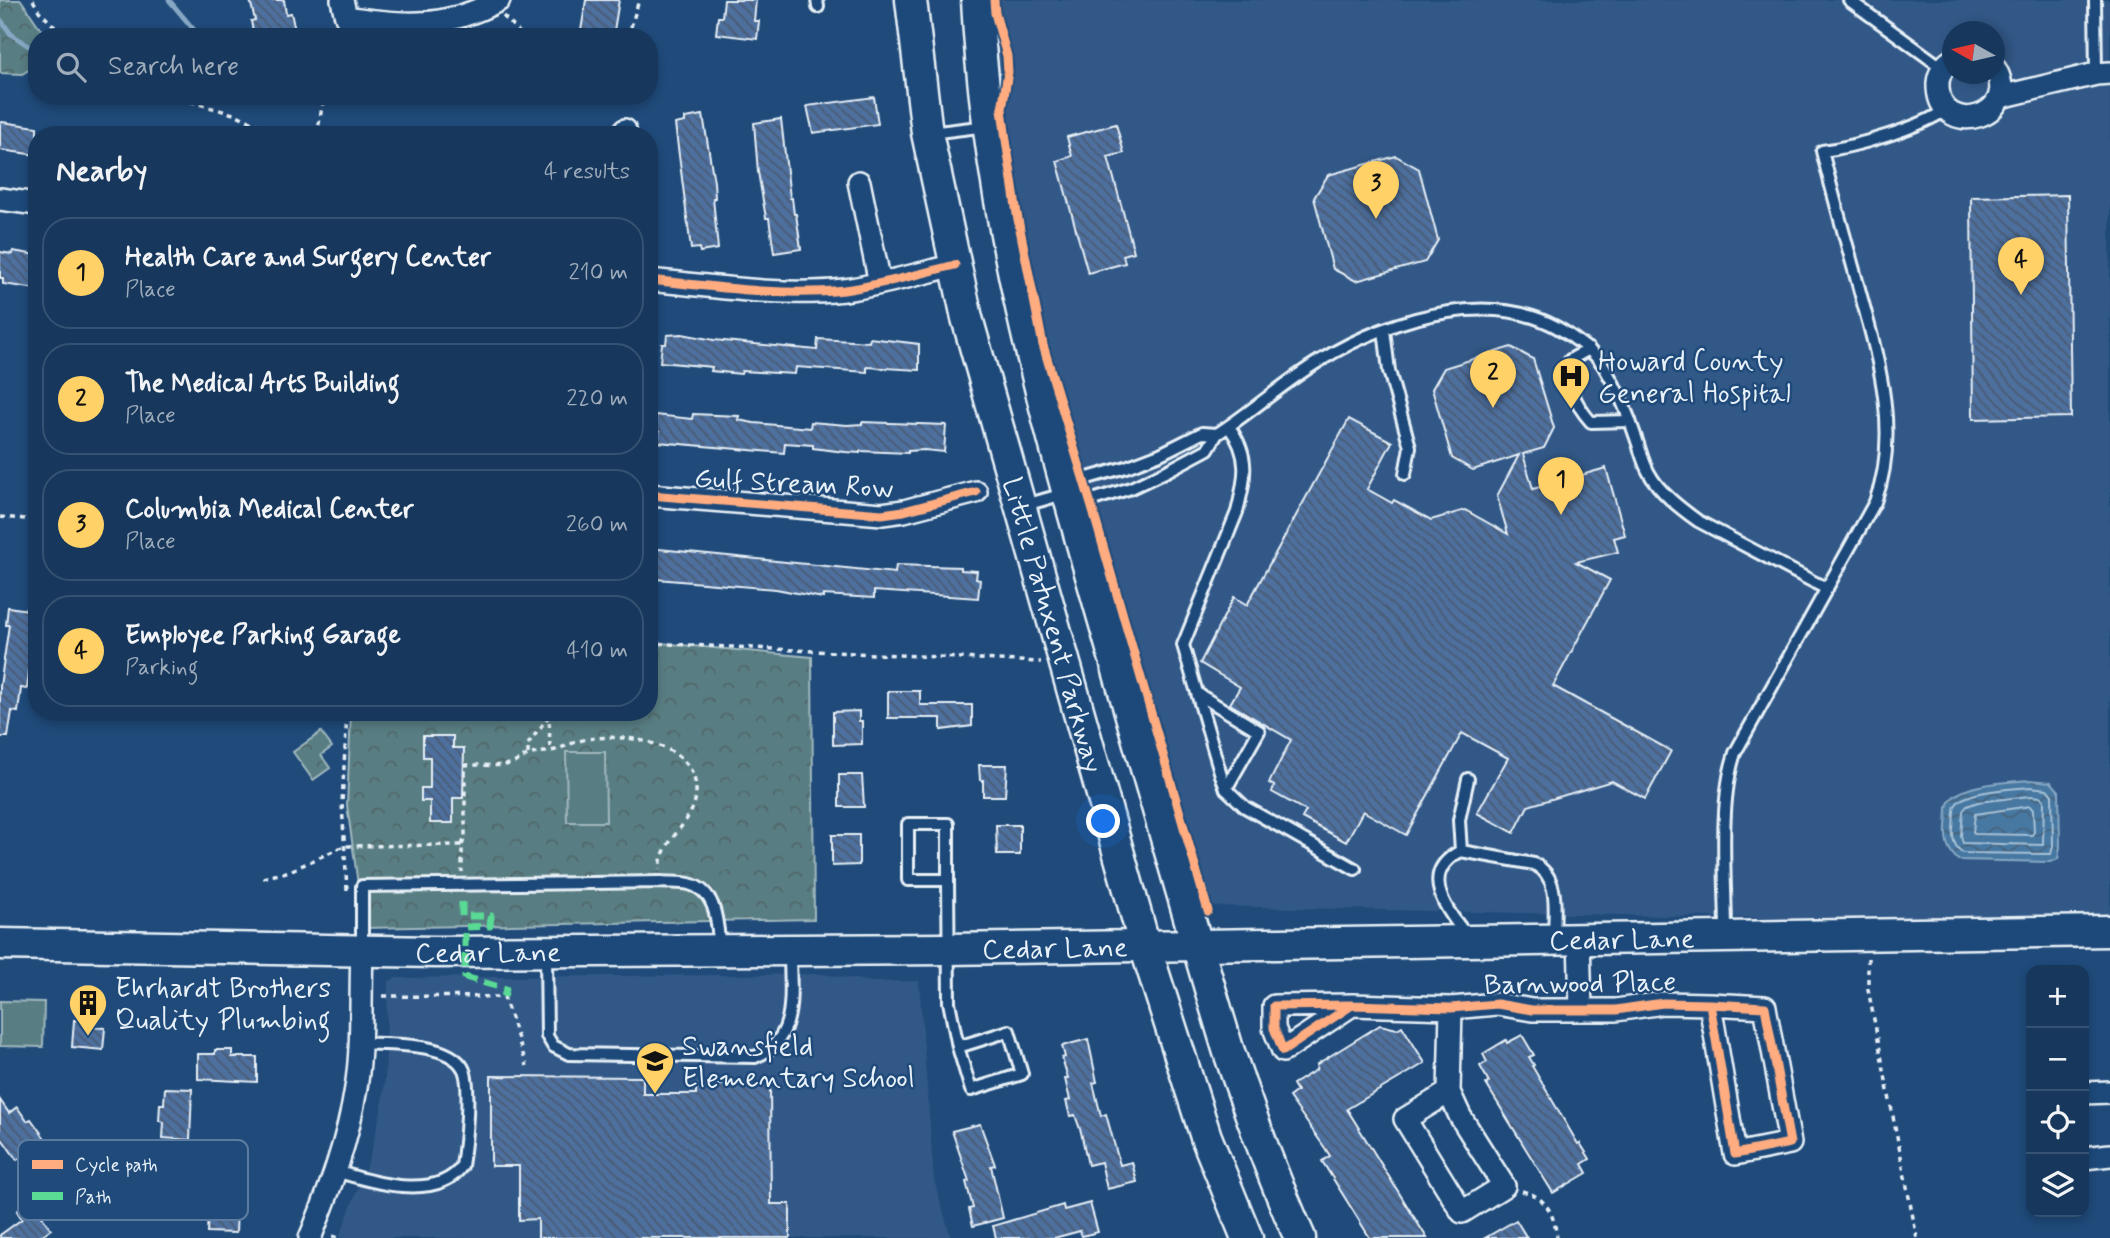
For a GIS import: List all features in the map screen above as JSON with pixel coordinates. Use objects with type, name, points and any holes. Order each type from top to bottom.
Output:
[{"type":"main road","name":"Little Patuxent Parkway","points":[[911,0],[928,133],[967,318],[1145,946],[1206,1137],[1247,1238]]},
{"type":"main road","name":"Little Patuxent Parkway","points":[[977,0],[988,126],[997,190],[1020,308],[1068,493],[1196,945],[1255,1129],[1300,1238]]},
{"type":"main road","name":"Cedar Lane","points":[[0,944],[362,952],[948,949],[2110,931]]},
{"type":"street","points":[[342,0],[346,17],[370,21],[432,23],[459,18],[495,2]]},
{"type":"street","points":[[1942,72],[1938,89],[1941,100],[1955,116],[1977,118],[1986,114],[2000,97],[2001,84]]},
{"type":"street","points":[[2000,97],[2103,73]]},
{"type":"street","points":[[859,182],[880,283]]},
{"type":"street","points":[[0,199],[28,203]]},
{"type":"street","points":[[658,282],[776,292],[812,292],[845,290],[955,265]]},
{"type":"street","name":"Gulf Stream Row","points":[[658,496],[882,514],[976,492]]},
{"type":"street","name":"Barnwood Place","points":[[1566,938],[1580,1010]]},
{"type":"street","points":[[310,1238],[336,1171],[357,1085],[362,952]]},
{"type":"street","name":"Barnwood Place","points":[[1352,1005],[1451,1009],[1496,1004],[1532,1010],[1628,1009],[1663,1003],[1710,1004],[1765,1007],[1790,1143],[1735,1154],[1710,1004]]},
{"type":"street","points":[[1449,1092],[1405,1119],[1462,1212],[1504,1186],[1460,1116],[1449,1092],[1451,1009]]},
{"type":"street","points":[[2089,1093],[2110,1092]]},
{"type":"street","points":[[2089,1157],[2110,1155]]},
{"type":"lane","points":[[1849,0],[1942,60]]},
{"type":"lane","points":[[2095,0],[2103,73]]},
{"type":"lane","points":[[1726,937],[1726,813],[1730,768],[1735,753],[1875,502],[1882,484],[1886,410],[1880,367],[1822,151],[1842,149],[1933,119],[1947,109]]},
{"type":"lane","points":[[928,133],[988,126]]},
{"type":"lane","points":[[1068,493],[1080,504],[1131,488],[1208,449],[1217,434],[1319,360],[1345,345],[1438,314],[1504,310],[1555,325],[1589,349],[1612,382],[1649,473],[1681,509],[1698,521],[1827,589]]},
{"type":"lane","points":[[1384,330],[1389,371],[1410,447],[1405,474]]},
{"type":"lane","points":[[1589,349],[1570,360],[1567,374],[1580,409],[1591,422],[1630,421]]},
{"type":"lane","points":[[1229,427],[1240,441],[1244,457],[1244,475],[1237,512],[1183,645],[1226,789],[1258,815],[1355,869]]},
{"type":"lane","points":[[1022,506],[1068,493],[1074,482],[1149,458],[1202,433],[1217,434]]},
{"type":"lane","points":[[1198,694],[1259,731],[1226,789]]},
{"type":"lane","points":[[1461,851],[1459,820],[1468,779]]},
{"type":"lane","points":[[948,880],[908,880],[908,824],[948,824],[949,1002],[958,1047],[971,1090],[1022,1074],[1009,1031],[958,1047]]},
{"type":"lane","points":[[1470,940],[1449,914],[1441,900],[1438,885],[1442,868],[1452,856],[1461,851],[1534,863],[1544,868],[1550,877],[1566,938]]},
{"type":"lane","points":[[362,952],[362,886],[661,882],[687,883],[700,888],[708,895],[715,908],[720,949]]},
{"type":"lane","points":[[546,951],[547,1037],[552,1046],[569,1054],[755,1057],[769,1052],[781,1040],[786,1027],[789,1013],[790,949]]},
{"type":"lane","points":[[336,1171],[371,1182],[412,1186],[448,1179],[457,1174],[462,1166],[467,1092],[462,1066],[443,1052],[430,1049],[359,1043]]},
{"type":"path","points":[[33,0],[39,11],[56,28]]},
{"type":"path","points":[[631,28],[639,0]]},
{"type":"path","points":[[495,2],[517,28]]},
{"type":"path","points":[[202,105],[237,115],[260,126]]},
{"type":"path","points":[[319,126],[322,105]]},
{"type":"path","points":[[0,517],[28,519]]},
{"type":"path","points":[[658,643],[1044,662]]},
{"type":"path","points":[[347,721],[342,803],[347,895]]},
{"type":"path","points":[[528,754],[528,744],[544,721]]},
{"type":"path","points":[[549,721],[550,750]]},
{"type":"path","points":[[462,885],[462,845],[465,837],[464,765],[511,764],[528,754],[557,750],[563,745],[589,739],[653,743],[676,752],[689,764],[696,779],[697,794],[685,823],[660,858],[661,882]]},
{"type":"path","points":[[263,878],[290,871],[344,846],[462,845]]},
{"type":"path","points":[[1868,934],[1868,989],[1917,1238]]},
{"type":"path","points":[[383,996],[504,997],[527,1066]]},
{"type":"path","points":[[1504,1186],[1538,1195],[1549,1209],[1558,1238]]},
{"type":"shaded area","name":"Howard County General Hospital","points":[[988,0],[2110,0],[2110,926],[1209,906],[1208,902],[1192,889],[1030,308],[1018,253]]},
{"type":"shaded area","name":"Swansfield Elementary School","points":[[823,974],[874,982],[919,981],[934,1180],[951,1238],[339,1238],[370,1156],[381,1111],[385,1078],[388,982],[395,978]]},
{"type":"green space","points":[[0,0],[21,0],[40,28],[28,28],[28,70],[22,74],[0,73]]},
{"type":"green space","points":[[658,643],[812,657],[814,919],[364,928],[347,805],[351,721],[658,721]]},
{"type":"green space","points":[[321,732],[332,747],[321,755],[330,768],[313,780],[293,752]]},
{"type":"green space","points":[[566,752],[605,752],[606,822],[567,822]]},
{"type":"green space","points":[[0,1001],[44,1002],[43,1047],[0,1046]]},
{"type":"water","points":[[2030,780],[2051,782],[2059,791],[2058,859],[2051,862],[1958,860],[1949,848],[1946,836],[1947,806],[1953,797],[1985,785]]},
{"type":"building","points":[[250,0],[284,0],[286,14],[291,13],[295,28],[252,28],[251,21],[255,20]]},
{"type":"building","points":[[586,0],[619,0],[614,28],[581,28]]},
{"type":"building","points":[[724,0],[756,0],[754,21],[759,21],[757,39],[716,34]]},
{"type":"building","points":[[874,97],[878,124],[813,133],[807,106]]},
{"type":"building","points":[[703,115],[714,182],[718,249],[700,252],[699,248],[691,249],[675,124],[685,122],[685,118]]},
{"type":"building","points":[[781,119],[790,198],[796,214],[801,249],[774,253],[758,172],[754,123]]},
{"type":"building","points":[[0,123],[30,126],[28,154],[0,150]]},
{"type":"building","points":[[1116,124],[1124,153],[1108,157],[1134,252],[1123,255],[1125,263],[1088,273],[1057,161],[1072,156],[1067,137]]},
{"type":"building","points":[[1396,156],[1419,169],[1438,240],[1425,262],[1356,281],[1333,269],[1314,198],[1328,175]]},
{"type":"building","points":[[2068,195],[2071,417],[1973,419],[1971,197]]},
{"type":"building","points":[[13,251],[28,254],[28,288],[3,284],[3,278],[0,278],[0,252],[12,254]]},
{"type":"building","points":[[682,334],[714,340],[817,350],[818,339],[869,342],[870,338],[919,344],[919,370],[867,367],[867,372],[796,367],[795,374],[742,371],[741,374],[711,371],[712,367],[660,362],[662,344],[666,344],[667,335]]},
{"type":"building","points":[[1511,347],[1533,359],[1554,428],[1544,448],[1523,454],[1533,489],[1606,468],[1625,535],[1614,538],[1618,552],[1576,562],[1610,580],[1553,686],[1671,751],[1645,799],[1612,781],[1528,806],[1514,833],[1477,813],[1508,758],[1462,733],[1406,835],[1363,811],[1346,842],[1302,818],[1306,811],[1272,792],[1274,786],[1269,783],[1291,740],[1230,704],[1240,687],[1200,663],[1234,597],[1247,605],[1349,419],[1392,442],[1367,489],[1431,520],[1465,510],[1508,534],[1497,496],[1519,455],[1473,470],[1452,458],[1432,389],[1444,368]]},
{"type":"building","points":[[693,414],[739,416],[738,420],[754,423],[810,428],[811,422],[847,425],[862,422],[946,425],[944,452],[924,450],[908,453],[860,453],[785,443],[784,453],[658,442],[658,415],[692,419]]},
{"type":"building","points":[[658,549],[895,573],[896,565],[961,567],[961,570],[977,571],[976,579],[980,580],[978,598],[874,591],[874,598],[823,595],[823,598],[776,589],[658,579]]},
{"type":"building","points":[[8,607],[28,610],[27,689],[21,688],[18,712],[12,711],[8,737],[0,737],[0,686],[9,625],[6,625]]},
{"type":"building","points":[[888,691],[920,691],[920,705],[972,705],[972,726],[941,730],[941,718],[888,718]]},
{"type":"building","points":[[859,711],[862,744],[833,745],[833,712]]},
{"type":"building","points":[[423,736],[453,736],[453,748],[464,748],[463,798],[453,798],[453,823],[430,823],[430,801],[421,801],[421,788],[430,788],[430,757],[423,757]]},
{"type":"building","points":[[979,765],[1007,765],[1005,796],[983,796]]},
{"type":"building","points":[[839,775],[862,775],[864,807],[839,807]]},
{"type":"building","points":[[996,825],[1020,825],[1020,855],[997,855]]},
{"type":"building","points":[[832,835],[859,835],[859,865],[832,866]]},
{"type":"building","name":"Ehrhardt Brothers Quality Plumbing","points":[[74,1020],[91,1021],[91,1027],[105,1028],[103,1050],[72,1047]]},
{"type":"building","points":[[1380,1025],[1397,1029],[1402,1026],[1425,1063],[1347,1109],[1427,1238],[1370,1238],[1322,1161],[1330,1156],[1289,1097],[1297,1091],[1293,1084],[1316,1070],[1317,1064]]},
{"type":"building","points":[[1522,1035],[1534,1055],[1529,1057],[1534,1065],[1532,1066],[1578,1144],[1580,1143],[1590,1159],[1582,1164],[1587,1173],[1553,1193],[1486,1084],[1489,1082],[1480,1066],[1487,1062],[1483,1054],[1506,1040],[1507,1043]]},
{"type":"building","points":[[1088,1039],[1097,1082],[1093,1083],[1101,1116],[1106,1114],[1120,1165],[1132,1162],[1137,1182],[1107,1189],[1101,1162],[1088,1165],[1081,1132],[1075,1115],[1070,1116],[1066,1101],[1070,1100],[1062,1046]]},
{"type":"building","points":[[215,1050],[232,1050],[232,1057],[257,1057],[257,1082],[198,1079],[198,1054],[215,1054]]},
{"type":"building","points":[[491,1076],[643,1077],[643,1094],[696,1094],[696,1085],[770,1084],[771,1204],[790,1204],[790,1238],[538,1238],[538,1219],[519,1220],[519,1166],[491,1166]]},
{"type":"building","points":[[165,1088],[192,1089],[190,1140],[163,1138],[164,1122],[159,1121]]},
{"type":"building","points":[[0,1100],[9,1113],[17,1107],[27,1121],[31,1119],[46,1140],[18,1140],[17,1160],[0,1136]]},
{"type":"building","points":[[980,1124],[995,1165],[991,1166],[1003,1218],[973,1226],[969,1209],[973,1208],[966,1182],[969,1181],[952,1131]]},
{"type":"building","points":[[1090,1203],[1098,1232],[1082,1236],[1080,1231],[1054,1238],[996,1238],[993,1226],[1063,1205],[1064,1210]]},
{"type":"building","points":[[21,1220],[44,1220],[51,1229],[38,1238],[0,1238],[0,1235]]},
{"type":"building","points":[[208,1220],[236,1220],[236,1233],[207,1232]]},
{"type":"building","points":[[1516,1220],[1527,1238],[1485,1238]]},
{"type":"waterway","points":[[169,0],[192,28]]},
{"type":"waterway","points":[[0,19],[11,34],[28,46]]},
{"type":"marked path","points":[[462,902],[462,916],[491,916],[490,926],[465,927],[465,977],[506,989],[504,997]]},
{"type":"cycle path","points":[[994,0],[1007,56],[1008,72],[1002,109],[1006,140],[1017,214],[1043,345],[1208,911]]},
{"type":"cycle path","points":[[658,281],[746,290],[820,292],[872,285],[955,265]]},
{"type":"cycle path","points":[[658,496],[882,514],[976,492]]},
{"type":"cycle path","points":[[1352,1005],[1283,1051],[1274,1028],[1274,1006],[1352,1005],[1451,1008],[1497,1004],[1532,1010],[1616,1010],[1663,1003],[1710,1004],[1735,1154],[1790,1143],[1765,1007],[1710,1004]]},
{"type":"place","name":"Columbia Medical Center","points":[[1376,219]]},
{"type":"place","name":"Employee Parking Garage","points":[[2021,295]]},
{"type":"place","name":"The Medical Arts Building","points":[[1493,408]]},
{"type":"place","name":"Howard County General Hospital","points":[[1571,410]]},
{"type":"place","name":"Health Care and Surgery Center","points":[[1561,515]]},
{"type":"place","name":"Ehrhardt Brothers Quality Plumbing","points":[[88,1037]]},
{"type":"place","name":"Swansfield Elementary School","points":[[655,1095]]}]
